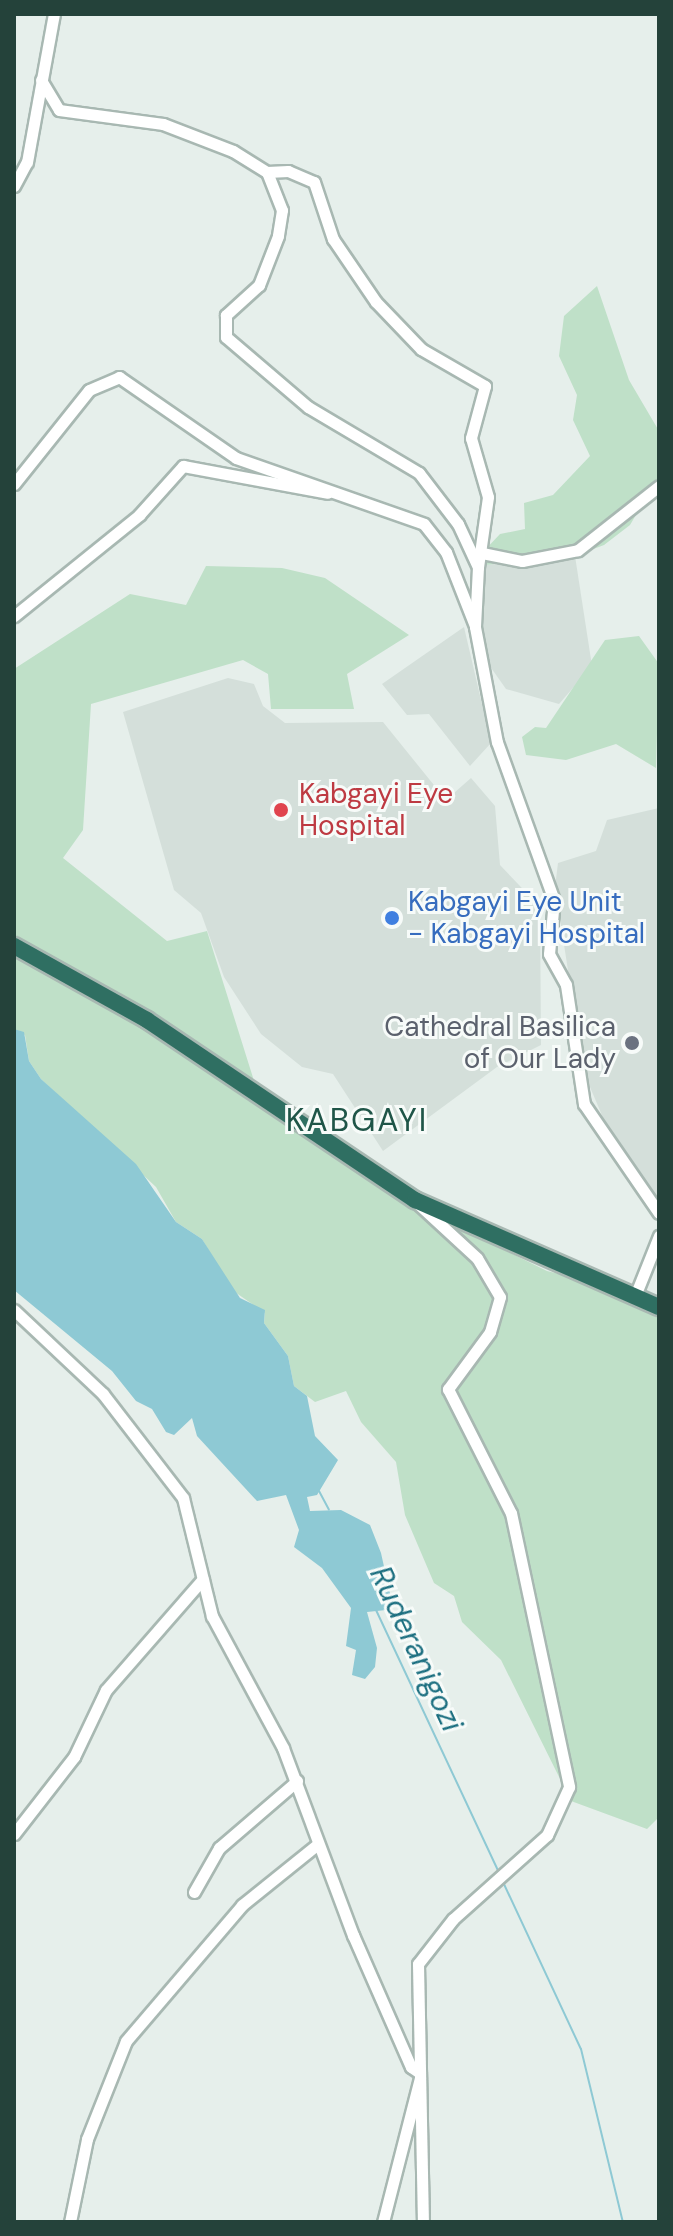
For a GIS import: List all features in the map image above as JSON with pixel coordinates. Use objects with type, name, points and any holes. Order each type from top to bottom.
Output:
[{"type":"highway","points":[[14,946],[147,1020],[415,1200],[659,1307]]},
{"type":"street","points":[[14,186],[27,162],[54,14]]},
{"type":"street","points":[[41,80],[59,110],[163,124],[233,151],[267,172],[288,171],[314,182],[333,239],[376,302],[421,349],[485,386],[471,438],[488,497],[478,567],[475,627]]},
{"type":"street","points":[[267,172],[282,210],[278,236],[259,285],[226,315],[226,337],[308,407],[419,473],[458,524],[478,567]]},
{"type":"street","points":[[14,484],[89,390],[119,377],[236,458],[424,524],[446,552],[475,627],[497,742],[554,900],[549,954],[566,985],[584,1104],[659,1213]]},
{"type":"street","points":[[14,616],[139,515],[183,466],[295,490],[341,493]]},
{"type":"street","points":[[482,553],[522,561],[578,550],[659,486]]},
{"type":"street","points":[[415,1200],[477,1258],[500,1297],[490,1332],[448,1389],[511,1513],[569,1787],[547,1835],[432,1941],[418,1964],[423,2222]]},
{"type":"street","points":[[635,1296],[659,1236]]},
{"type":"street","points":[[14,1310],[84,1374],[159,1462],[187,1507],[212,1616],[261,1699],[411,2067],[420,2075]]},
{"type":"street","points":[[14,1834],[74,1757],[106,1690],[203,1579]]},
{"type":"street","points":[[194,1892],[219,1848],[297,1781]]},
{"type":"street","points":[[70,2222],[87,2139],[126,2041],[252,1895],[318,1844]]},
{"type":"street","points":[[383,2222],[420,2075]]},
{"type":"shaded area","points":[[575,556],[592,666],[559,704],[506,689],[482,655],[485,565]]},
{"type":"shaded area","points":[[464,627],[491,743],[470,766],[429,714],[407,715],[382,684]]},
{"type":"shaded area","points":[[228,678],[254,684],[263,706],[285,723],[383,722],[446,800],[471,778],[495,806],[500,865],[540,907],[541,1045],[497,1067],[383,1151],[333,1074],[302,1067],[261,1034],[224,977],[201,913],[174,890],[123,712]]},
{"type":"shaded area","points":[[659,808],[659,1200],[604,1120],[584,1073],[555,887],[558,863],[596,851],[607,820]]},
{"type":"green space","points":[[597,286],[629,380],[659,431],[659,476],[630,525],[604,545],[575,556],[485,565],[483,552],[500,534],[525,529],[524,503],[553,495],[590,456],[573,420],[577,395],[559,356],[564,316]]},
{"type":"green space","points":[[206,566],[282,568],[325,578],[409,635],[347,674],[354,709],[271,709],[268,674],[243,660],[91,704],[83,830],[63,858],[167,941],[207,931],[255,1084],[409,1203],[547,1271],[620,1289],[659,1317],[659,1817],[647,1829],[571,1801],[501,1660],[462,1622],[454,1596],[434,1583],[405,1515],[396,1462],[361,1422],[346,1391],[315,1402],[294,1386],[288,1356],[264,1323],[265,1313],[232,1290],[202,1239],[176,1222],[156,1187],[41,1079],[29,1061],[25,1035],[14,1029],[14,669],[130,594],[186,605]]},
{"type":"green space","points":[[639,636],[659,664],[656,768],[616,744],[566,760],[526,755],[522,737],[535,727],[546,728],[605,640]]},
{"type":"water","points":[[14,1029],[24,1032],[29,1061],[41,1079],[136,1164],[176,1222],[202,1239],[240,1298],[265,1310],[264,1323],[288,1356],[294,1386],[307,1396],[315,1436],[338,1460],[317,1495],[307,1497],[310,1511],[341,1510],[370,1525],[381,1553],[391,1598],[386,1610],[367,1612],[377,1648],[375,1667],[365,1679],[352,1675],[356,1650],[346,1646],[351,1608],[322,1568],[294,1547],[299,1530],[286,1495],[257,1501],[197,1436],[192,1418],[174,1435],[166,1432],[152,1409],[136,1401],[112,1371],[14,1290]]},
{"type":"waterway","name":"Ruderanigozi","points":[[319,1491],[329,1510]]},
{"type":"waterway","name":"Ruderanigozi","points":[[376,1610],[499,1872]]},
{"type":"waterway","name":"Ruderanigozi","points":[[503,1882],[581,2049],[623,2222]]},
{"type":"place","name":"Kabgayi Eye Hospital","points":[[281,810]]},
{"type":"place","name":"Kabgayi Eye Unit - Kabgayi Hospital","points":[[392,918]]},
{"type":"place","name":"Cathedral Basilica of Our Lady","points":[[632,1043]]},
{"type":"district","name":"KABGAYI","points":[[357,1120]]}]
